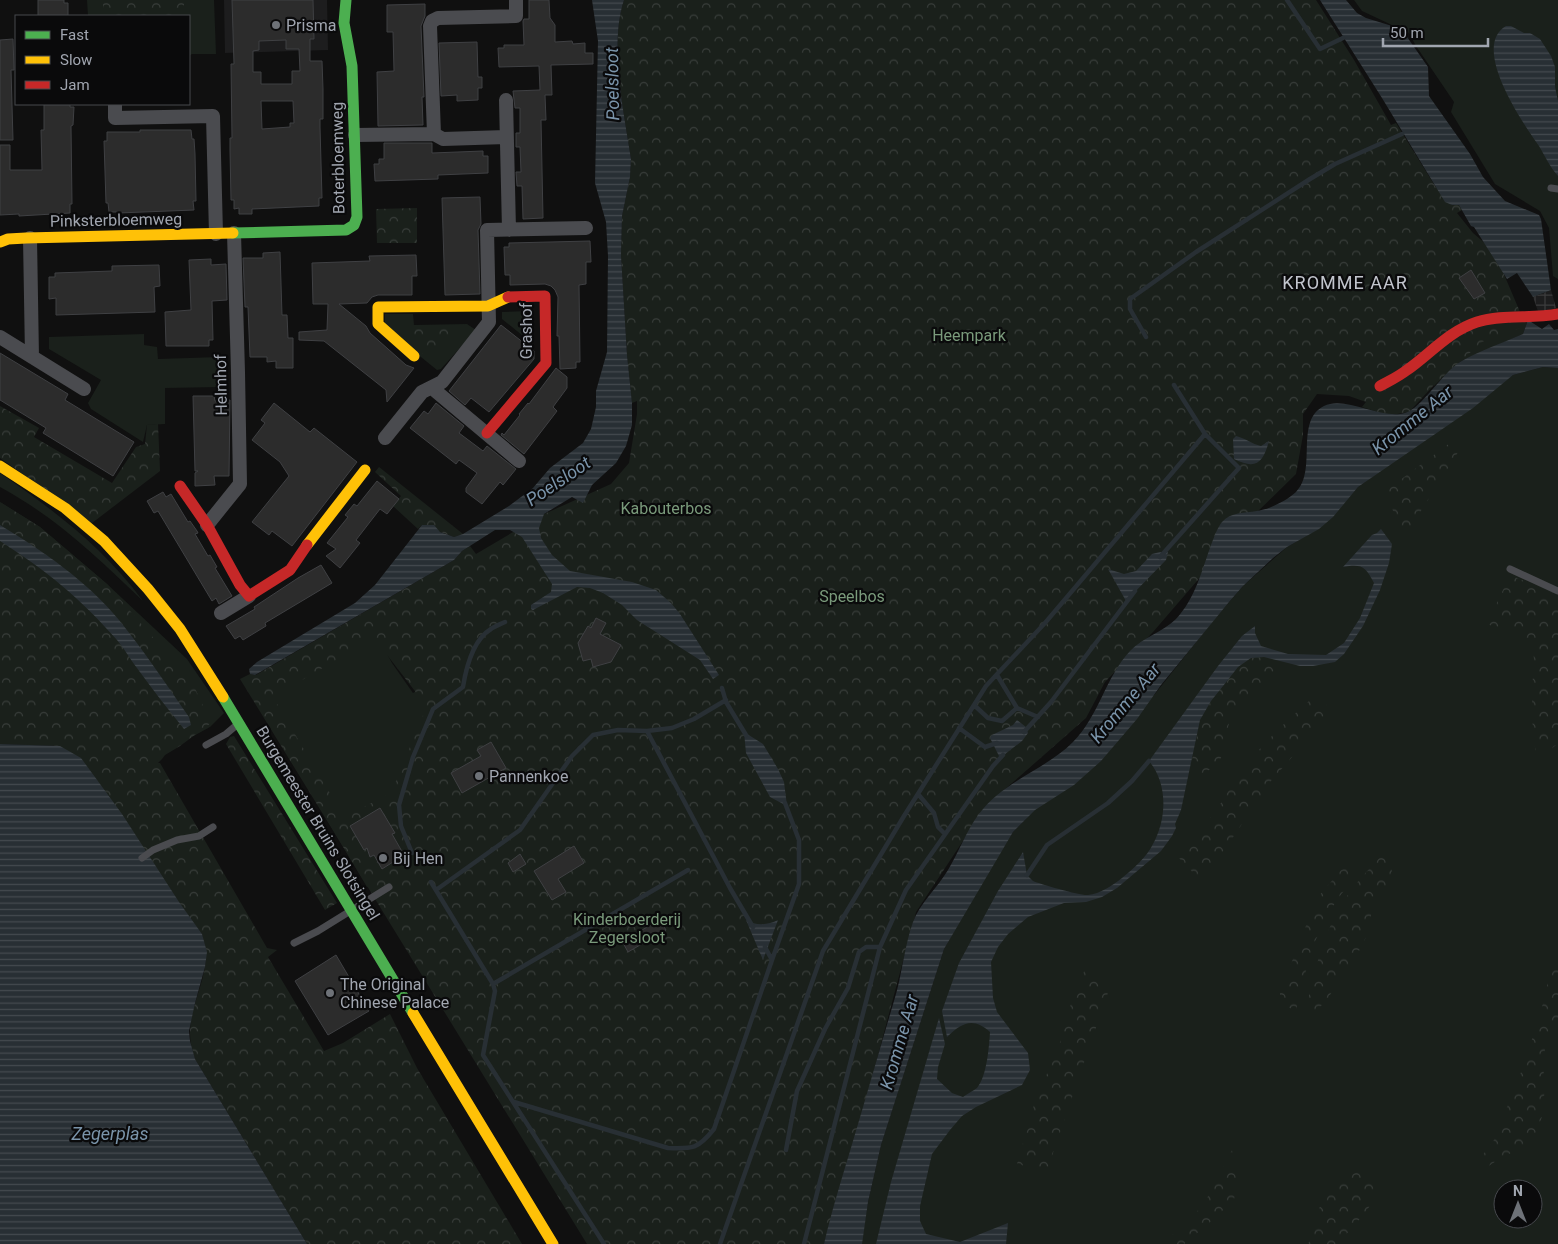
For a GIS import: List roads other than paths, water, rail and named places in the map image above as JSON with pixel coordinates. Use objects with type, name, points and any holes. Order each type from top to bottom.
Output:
[{"type":"street","name":"Boterbloemweg","points":[[234,234],[346,230],[354,226],[357,217],[355,136],[352,66],[344,23],[346,0]]},
{"type":"street","points":[[434,134],[430,26],[432,21],[438,18],[516,16],[516,0]]},
{"type":"street","points":[[506,100],[508,230]]},
{"type":"street","points":[[115,111],[186,110],[213,116],[216,234]]},
{"type":"street","points":[[355,136],[434,134],[443,139],[506,137]]},
{"type":"street","points":[[385,438],[422,392],[442,382],[489,322],[487,230],[586,228]]},
{"type":"street","name":"Pinksterbloemweg","points":[[0,242],[8,239],[30,238],[234,234]]},
{"type":"street","name":"Helmhof","points":[[207,525],[240,484],[234,234]]},
{"type":"street","points":[[30,238],[32,357]]},
{"type":"street","name":"Grashof","points":[[414,356],[378,324],[378,307],[488,306],[505,297],[545,296],[546,363],[487,433]]},
{"type":"street","points":[[1380,386],[1398,377],[1454,333],[1474,323],[1497,317],[1546,317],[1558,314]]},
{"type":"street","points":[[0,337],[84,389]]},
{"type":"street","points":[[432,388],[520,461]]},
{"type":"street","name":"Burgemeester Bruins Slotsingel","points":[[0,466],[65,508],[104,541],[126,564],[180,629],[240,723],[554,1244]]},
{"type":"street","points":[[221,613],[290,570],[308,543],[365,470]]},
{"type":"street","points":[[180,486],[207,525],[240,585],[249,596]]},
{"type":"lane","points":[[1510,569],[1558,591]]},
{"type":"lane","points":[[206,745],[226,734],[240,723]]},
{"type":"lane","points":[[142,858],[153,850],[176,840],[199,836],[213,827]]},
{"type":"lane","points":[[294,942],[318,931],[389,887]]},
{"type":"water","name":"Poelsloot","points":[[592,0],[624,0],[618,37],[618,58],[619,79],[631,159],[630,177],[622,216],[621,255],[632,425],[626,446],[616,463],[592,485],[583,503],[572,497],[544,514],[539,528],[541,538],[552,555],[570,571],[632,582],[656,590],[680,614],[719,675],[713,679],[700,660],[637,620],[622,605],[603,593],[590,588],[577,587],[533,610],[531,609],[531,605],[551,592],[552,584],[522,537],[510,530],[495,530],[462,551],[454,560],[255,675],[250,674],[249,669],[257,662],[355,603],[375,585],[422,525],[434,525],[440,532],[454,537],[463,534],[509,506],[533,488],[550,468],[583,443],[591,429],[596,407],[596,391],[607,352],[608,256],[606,222],[595,183],[598,41]]},
{"type":"water","points":[[1320,0],[1346,0],[1357,13],[1366,18],[1392,26],[1405,34],[1428,67],[1429,96],[1470,154],[1483,177],[1505,201],[1539,215],[1551,290],[1533,297],[1517,273],[1507,279],[1459,205],[1445,202]]},
{"type":"water","points":[[1506,26],[1511,26],[1524,33],[1530,33],[1540,39],[1551,56],[1555,67],[1555,87],[1558,101],[1558,176],[1512,103],[1496,67],[1494,50],[1496,36]]},
{"type":"water","name":"Kromme Aar","points":[[1528,320],[1542,329],[1549,324],[1554,330],[1558,329],[1558,368],[1543,367],[1513,375],[1473,408],[1358,487],[1333,517],[1319,529],[1287,547],[1273,558],[1229,602],[1161,685],[1137,719],[1101,761],[1074,785],[1035,810],[1013,832],[944,949],[881,1145],[868,1202],[862,1244],[824,1244],[897,991],[907,941],[913,922],[920,908],[948,870],[970,827],[979,814],[1000,793],[1062,752],[1073,742],[1089,721],[1114,673],[1130,651],[1171,624],[1183,611],[1193,593],[1214,536],[1222,522],[1229,516],[1262,510],[1272,506],[1296,492],[1302,483],[1305,471],[1308,434],[1310,423],[1315,413],[1324,406],[1333,403],[1342,403],[1395,414],[1412,410],[1453,367],[1483,351],[1523,334]]},
{"type":"water","points":[[1236,436],[1261,446],[1269,441],[1261,459],[1253,464],[1248,464],[1234,459],[1233,439]]},
{"type":"water","points":[[0,525],[64,568],[93,592],[119,620],[155,668],[189,717],[191,725],[184,729],[148,684],[120,643],[90,611],[48,574],[0,541]]},
{"type":"water","points":[[1381,529],[1392,544],[1389,563],[1380,590],[1363,626],[1344,654],[1335,662],[1313,666],[1300,666],[1264,657],[1251,658],[1238,667],[1211,701],[1200,720],[1181,810],[1175,824],[1176,828],[1161,851],[1117,888],[1102,897],[1086,902],[1064,903],[1028,917],[1008,934],[998,947],[991,962],[993,998],[997,1012],[1028,1053],[1030,1070],[1022,1085],[976,1107],[962,1116],[932,1154],[920,1206],[920,1221],[926,1234],[960,1242],[1008,1223],[1006,1244],[876,1244],[891,1182],[939,1018],[945,1044],[938,1067],[937,1079],[952,1093],[963,1097],[977,1088],[983,1076],[987,1061],[990,1032],[979,1024],[968,1023],[947,1037],[942,1011],[959,963],[998,891],[1023,852],[1027,875],[1033,881],[1060,890],[1084,895],[1106,889],[1131,871],[1150,849],[1158,834],[1163,812],[1160,780],[1149,761],[1218,666],[1242,636],[1255,626],[1255,633],[1261,646],[1288,654],[1326,655],[1344,643],[1360,618],[1374,583],[1368,573],[1359,566],[1343,567],[1372,535]]},
{"type":"water","points":[[1168,552],[1166,560],[1126,601],[1108,569],[1124,574],[1136,571],[1152,554]]},
{"type":"water","points":[[1017,720],[1026,727],[1028,733],[1022,741],[1000,758],[990,738],[992,735],[1013,725]]},
{"type":"water","points":[[744,732],[763,744],[778,769],[784,782],[787,806],[770,797],[746,753]]},
{"type":"water","name":"Zegerplas","points":[[0,744],[60,746],[81,758],[122,814],[202,934],[207,952],[205,967],[189,1031],[195,1059],[307,1244],[0,1244]]},
{"type":"water","points":[[746,920],[762,924],[778,920],[763,960]]},
{"type":"waterway","points":[[1287,0],[1320,49],[1343,38]]},
{"type":"waterway","points":[[1146,337],[1130,309],[1130,299],[1196,252],[1310,179],[1335,164],[1402,134]]},
{"type":"waterway","points":[[720,1244],[823,951],[904,816],[986,686],[1045,623],[1205,434],[1174,385]]},
{"type":"waterway","points":[[1160,557],[1239,468],[1205,434]]},
{"type":"waterway","points":[[1024,732],[1051,702],[1135,591]]},
{"type":"waterway","points":[[412,853],[401,826],[399,805],[413,757],[433,709],[463,687],[468,663],[479,640],[491,629],[505,622]]},
{"type":"waterway","points":[[997,675],[1017,708],[1038,717]]},
{"type":"waterway","points":[[722,688],[726,702],[746,735]]},
{"type":"waterway","points":[[436,890],[520,830],[572,756],[593,735],[618,730],[647,731],[672,728],[694,719],[726,700]]},
{"type":"waterway","points":[[974,705],[988,718],[1002,721],[1017,708]]},
{"type":"waterway","points":[[959,728],[985,747],[997,743]]},
{"type":"waterway","points":[[647,731],[730,888],[753,927]]},
{"type":"waterway","points":[[804,1244],[880,947],[906,890],[993,766],[1003,755]]},
{"type":"waterway","points":[[1027,875],[1047,845],[1108,803],[1132,781],[1149,761]]},
{"type":"waterway","points":[[918,794],[934,813],[938,827],[945,834]]},
{"type":"waterway","points":[[765,947],[772,960],[799,884],[799,840],[785,803]]},
{"type":"waterway","points":[[493,984],[688,870]]},
{"type":"waterway","points":[[431,882],[493,984],[495,991],[483,1055],[604,1244]]},
{"type":"waterway","points":[[786,1150],[797,1091],[825,1029],[848,988],[859,952],[866,947],[880,947]]},
{"type":"waterway","points":[[514,1102],[668,1148],[689,1148],[699,1144],[714,1129],[772,960]]},
{"type":"place","name":"Prisma","points":[[276,25]]},
{"type":"place","name":"Pannenkoe","points":[[479,776]]},
{"type":"place","name":"Bij Hen","points":[[383,858]]},
{"type":"place","name":"The Original Chinese Palace","points":[[330,993]]},
{"type":"district","name":"KROMME AAR","points":[[1345,282]]},
{"type":"park label","name":"Heempark","points":[[969,335]]},
{"type":"park label","name":"Kabouterbos","points":[[666,508]]},
{"type":"park label","name":"Speelbos","points":[[852,596]]},
{"type":"park label","name":"Kinderboerderij Zegersloot","points":[[627,928]]}]
